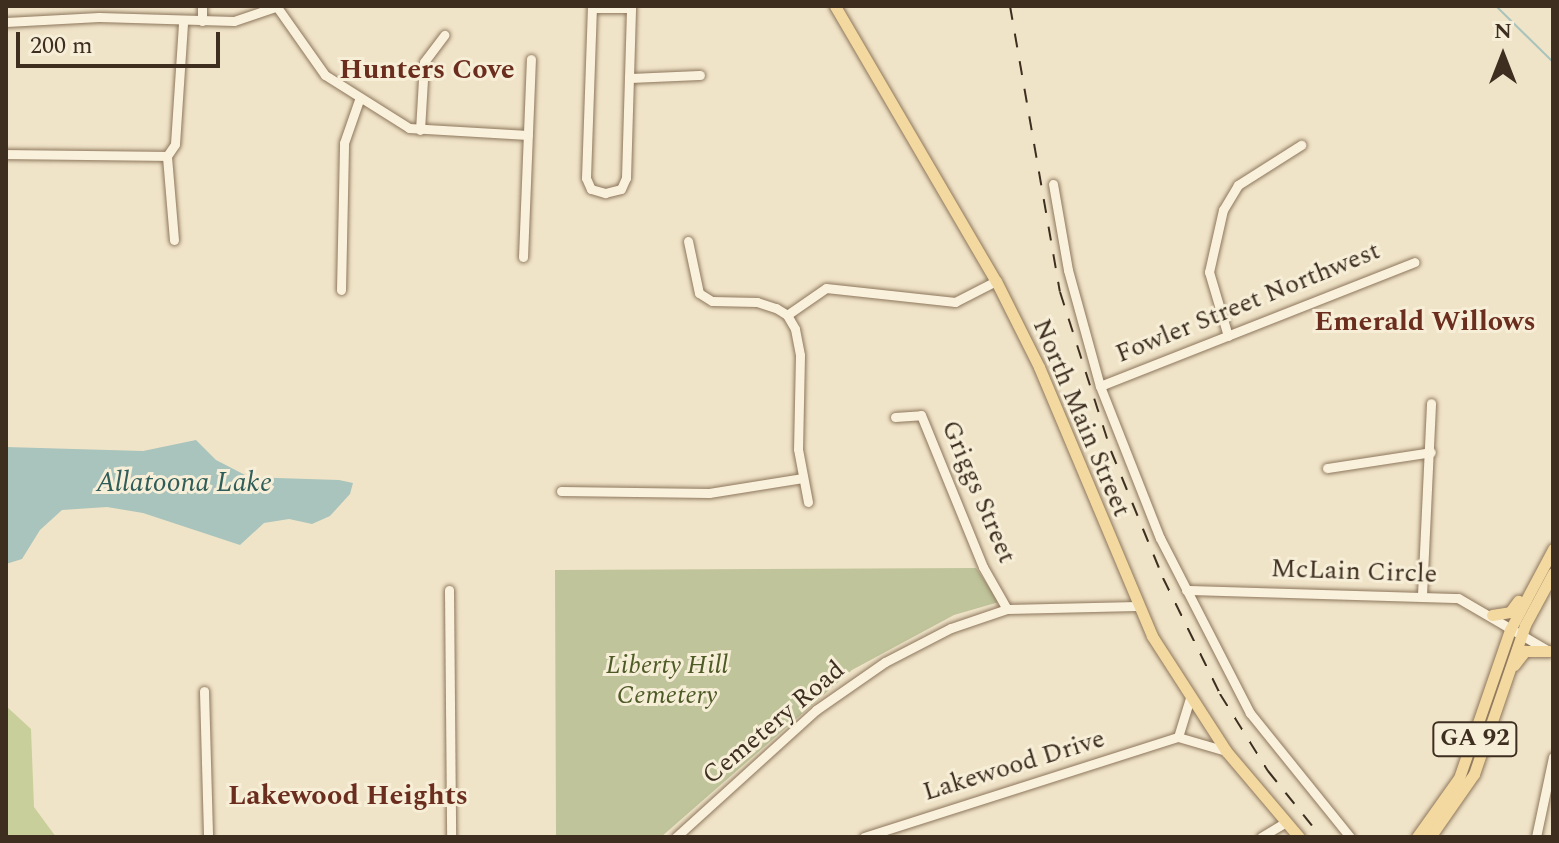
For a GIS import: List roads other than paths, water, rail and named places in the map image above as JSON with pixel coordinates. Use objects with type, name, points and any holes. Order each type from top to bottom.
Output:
[{"type":"main road","name":"North Main Street","points":[[835,6],[996,281],[1039,367],[1137,606],[1190,698],[1226,751],[1299,837]]},
{"type":"main road","name":"GA 92","points":[[1417,837],[1459,778],[1510,630],[1550,553]]},
{"type":"main road","name":"GA 92","points":[[1430,837],[1474,774],[1520,639],[1553,573]]},
{"type":"main road","points":[[1492,615],[1510,612],[1529,589]]},
{"type":"main road","points":[[1507,676],[1525,651],[1551,652]]},
{"type":"street","points":[[202,6],[202,21]]},
{"type":"street","points":[[6,22],[99,17],[183,23],[234,21],[277,6],[325,75],[359,100],[420,130],[528,135]]},
{"type":"street","points":[[592,7],[631,7],[626,178],[621,189],[605,193],[591,189],[586,178],[592,7]]},
{"type":"street","points":[[174,240],[167,156],[175,144],[183,23]]},
{"type":"street","points":[[420,130],[424,62],[444,35]]},
{"type":"street","points":[[523,257],[531,59]]},
{"type":"street","points":[[629,78],[700,75]]},
{"type":"street","points":[[341,290],[344,143],[359,100]]},
{"type":"street","points":[[1228,336],[1209,272],[1223,210],[1238,185],[1301,145]]},
{"type":"street","points":[[6,154],[167,156]]},
{"type":"street","points":[[1053,184],[1068,270],[1100,386],[1186,590],[1250,713],[1350,837]]},
{"type":"street","points":[[688,241],[699,293],[712,301],[757,302],[787,315],[799,343],[798,449],[808,502]]},
{"type":"street","name":"Fowler Street Northwest","points":[[1100,386],[1414,262]]},
{"type":"street","points":[[787,315],[826,288],[955,302],[996,281]]},
{"type":"street","points":[[1422,595],[1431,403]]},
{"type":"street","name":"Griggs Street","points":[[895,417],[921,415],[983,567],[1007,609]]},
{"type":"street","points":[[1327,468],[1431,452]]},
{"type":"street","points":[[561,491],[709,493],[803,478]]},
{"type":"street","points":[[449,590],[451,837]]},
{"type":"street","name":"McLain Circle","points":[[1186,590],[1458,598],[1492,615],[1520,639],[1551,652]]},
{"type":"street","name":"Cemetery Road","points":[[676,837],[854,681],[951,628],[1007,609],[1137,606]]},
{"type":"street","points":[[204,691],[208,837]]},
{"type":"street","points":[[1190,698],[1178,737],[1226,751]]},
{"type":"street","name":"Lakewood Drive","points":[[864,837],[1178,737]]},
{"type":"street","points":[[1536,837],[1553,757]]},
{"type":"street","points":[[1261,837],[1286,822]]},
{"type":"water","name":"Allatoona Lake","points":[[196,440],[216,460],[249,477],[339,480],[353,483],[350,494],[330,516],[312,524],[289,519],[264,523],[240,545],[143,513],[107,507],[62,510],[40,530],[22,559],[6,564],[6,447],[143,451]]},
{"type":"waterway","points":[[1496,6],[1553,62]]},
{"type":"railway","points":[[1010,6],[1060,292],[1111,451],[1163,578],[1220,694],[1268,771],[1321,837]]},
{"type":"district","name":"Hunters Cove","points":[[427,70]]},
{"type":"district","name":"Emerald Willows","points":[[1425,322]]},
{"type":"district","name":"Lakewood Heights","points":[[348,796]]},
{"type":"park label","name":"Liberty Hill Cemetery","points":[[667,681]]}]
